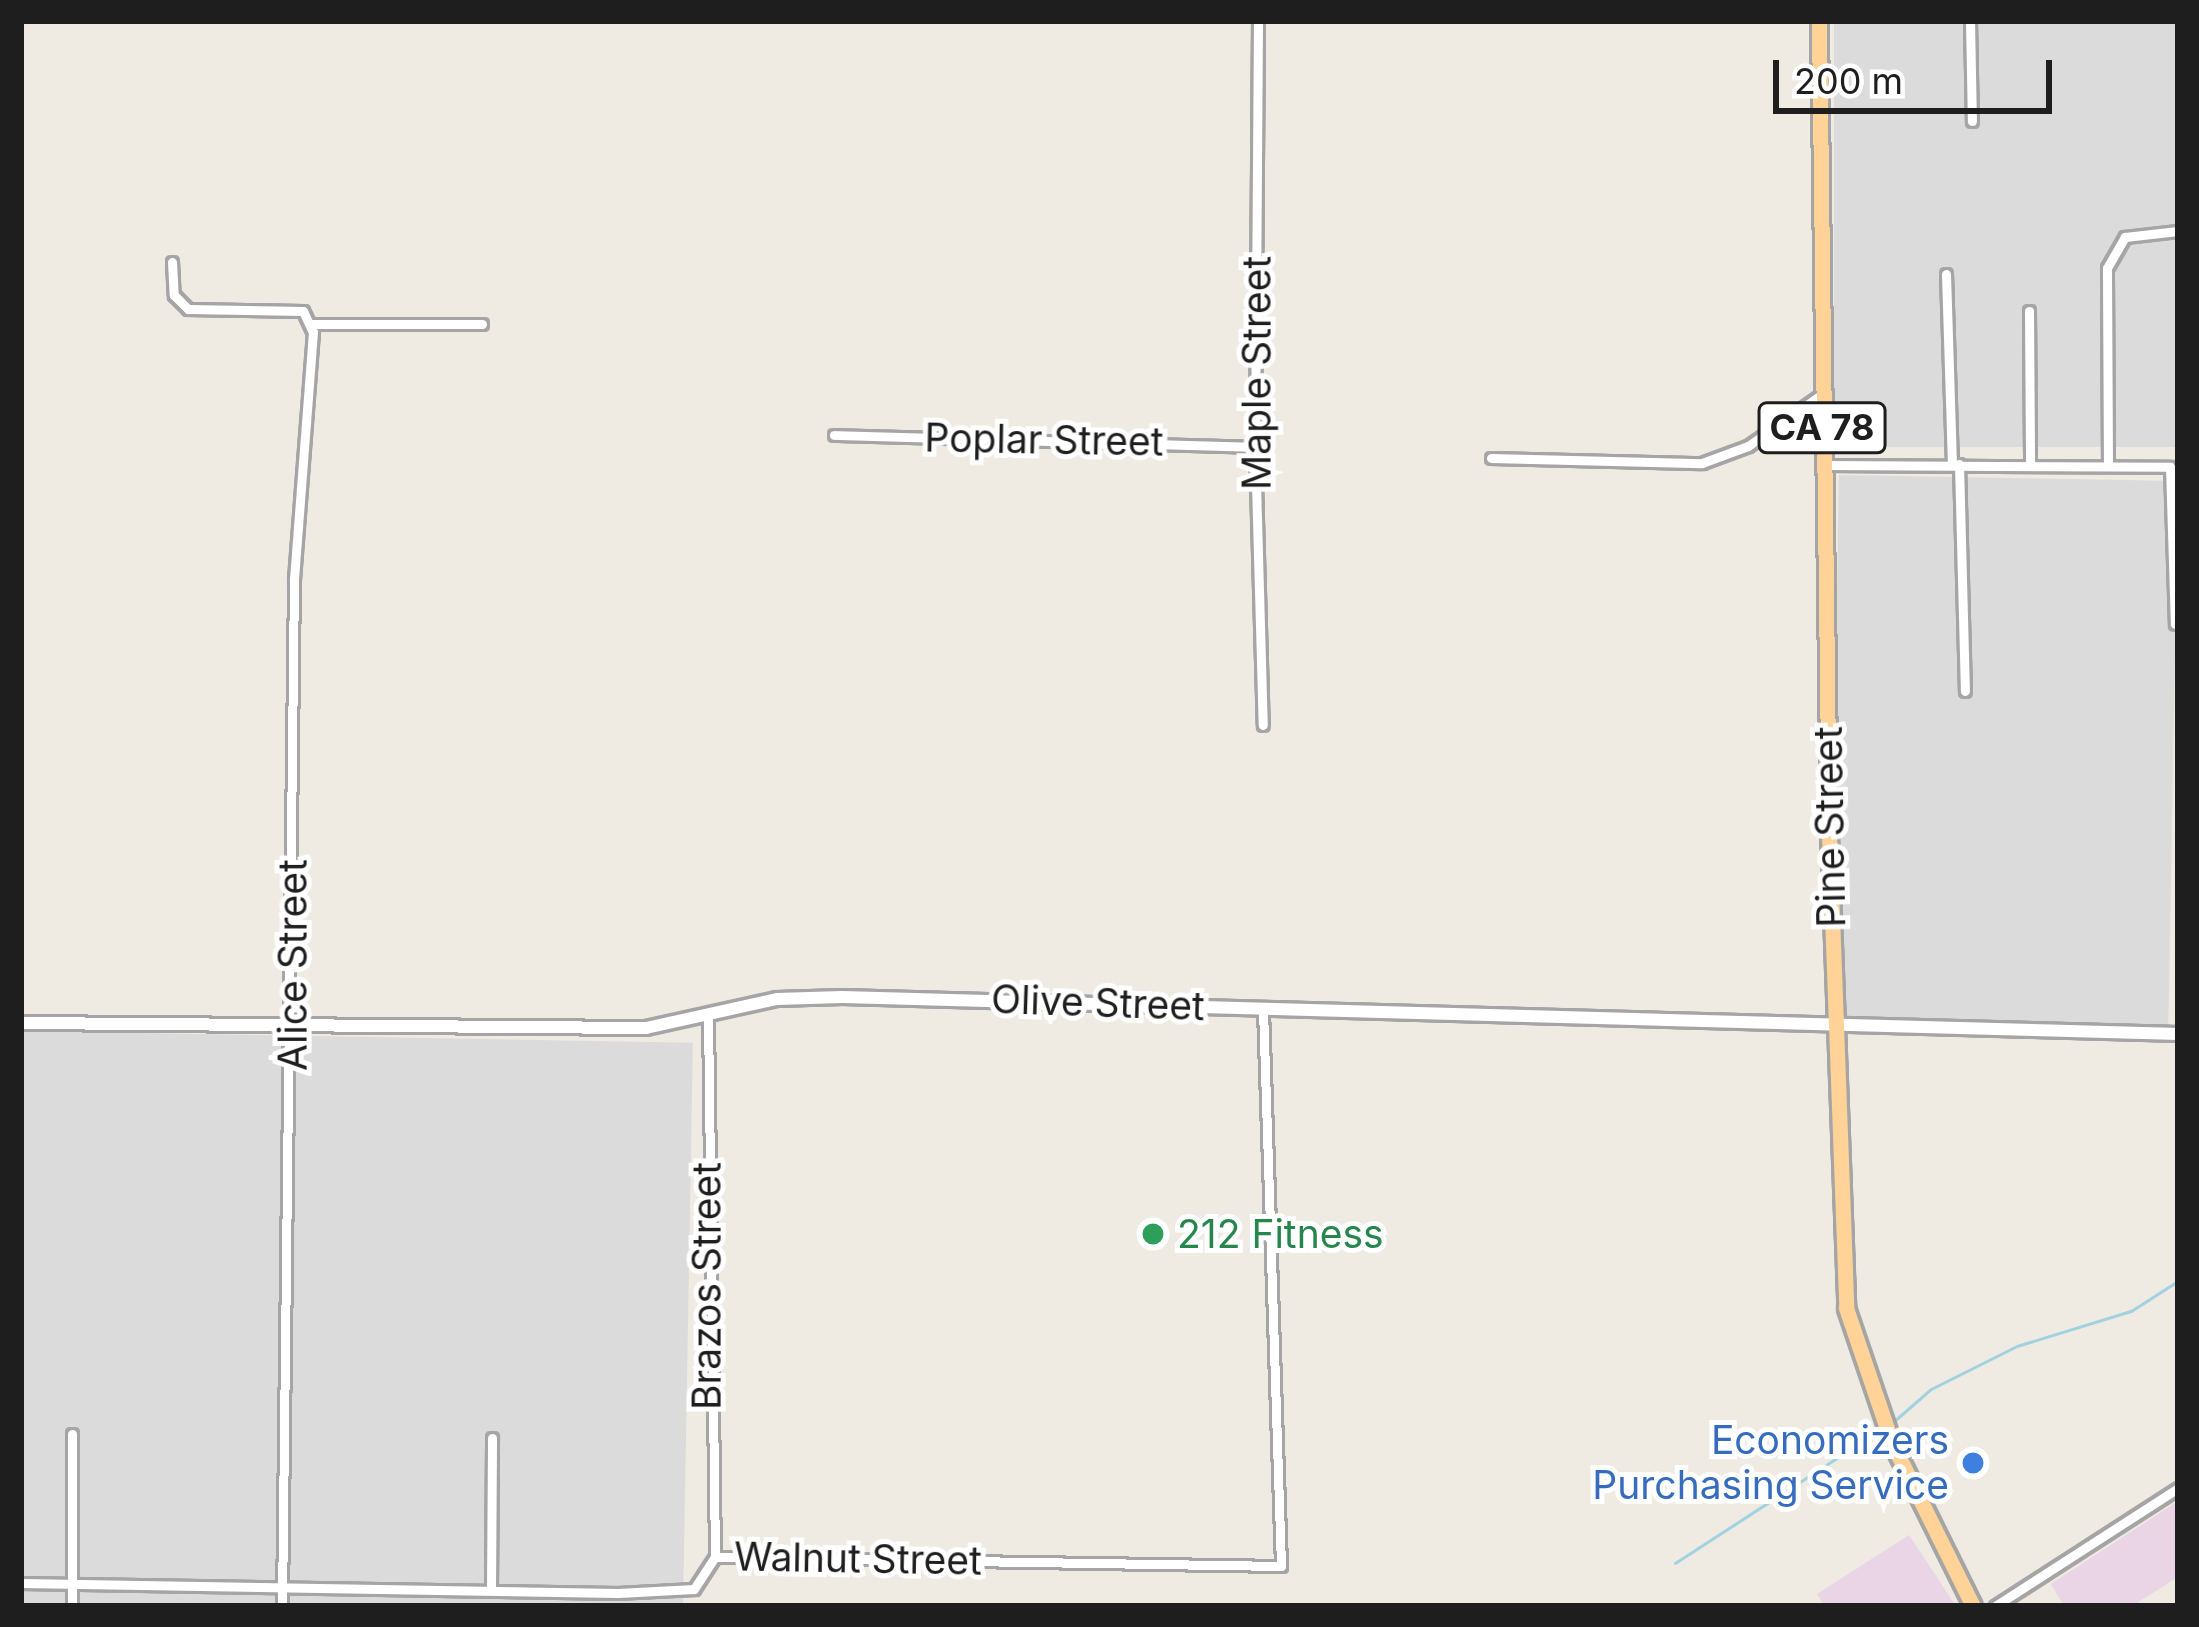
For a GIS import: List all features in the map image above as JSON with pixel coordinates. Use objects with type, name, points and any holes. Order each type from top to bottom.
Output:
[{"type":"main road","name":"Pine Street","points":[[1819,21],[1822,465],[1839,1225],[1857,1351],[1892,1443],[1973,1606]]},
{"type":"street","name":"Maple Street","points":[[1258,21],[1255,448],[1263,725]]},
{"type":"street","points":[[1970,21],[1972,122]]},
{"type":"street","points":[[2108,466],[2107,268],[2126,237],[2178,231]]},
{"type":"street","points":[[172,262],[174,295],[188,309],[303,311],[310,325],[482,324]]},
{"type":"street","points":[[1946,274],[1965,692]]},
{"type":"street","points":[[2029,311],[2030,466]]},
{"type":"street","name":"Alice Street","points":[[282,1606],[293,1028],[294,579],[310,325]]},
{"type":"street","points":[[1491,458],[1702,463],[1748,446],[1821,395]]},
{"type":"street","name":"Poplar Street","points":[[834,435],[1255,448]]},
{"type":"street","points":[[1822,465],[2170,467],[2175,624]]},
{"type":"street","name":"Olive Street","points":[[21,1023],[646,1028],[777,999],[842,997],[2178,1034]]},
{"type":"street","name":"Walnut Street","points":[[21,1583],[694,1589],[715,1557],[1280,1566],[1263,1008]]},
{"type":"street","name":"Brazos Street","points":[[708,1015],[715,1557]]},
{"type":"street","points":[[72,1434],[72,1606]]},
{"type":"street","points":[[491,1438],[491,1589]]},
{"type":"street","points":[[1995,1606],[2178,1488]]},
{"type":"shaded area","points":[[1834,21],[2178,21],[2178,447],[1834,447]]},
{"type":"shaded area","points":[[1839,475],[2178,481],[2168,1025],[1830,1019]]},
{"type":"shaded area","points":[[21,1031],[693,1043],[683,1606],[21,1606]]},
{"type":"shaded area","points":[[2178,1501],[2178,1577],[2132,1606],[2064,1606],[2051,1584]]},
{"type":"shaded area","points":[[1909,1535],[1956,1606],[1824,1606],[1817,1594]]},
{"type":"waterway","points":[[1893,1422],[1931,1389],[2017,1346],[2131,1311],[2178,1281]]},
{"type":"waterway","points":[[1675,1563],[1880,1430]]},
{"type":"place","name":"212 Fitness","points":[[1153,1234]]},
{"type":"place","name":"Economizers Purchasing Service","points":[[1973,1463]]}]
